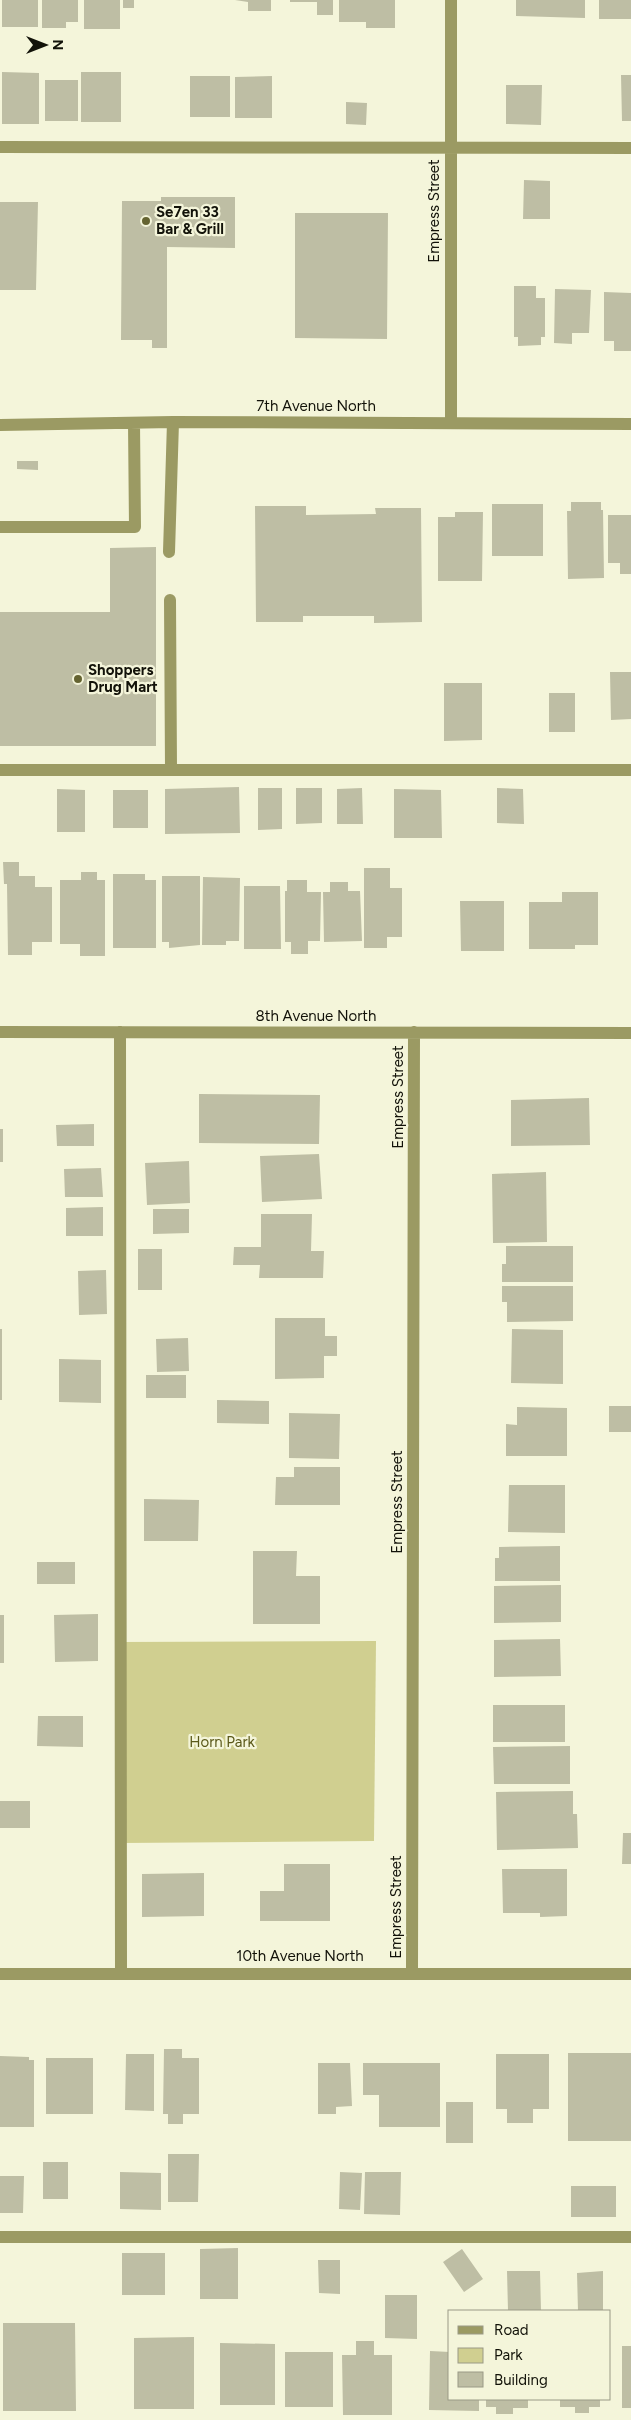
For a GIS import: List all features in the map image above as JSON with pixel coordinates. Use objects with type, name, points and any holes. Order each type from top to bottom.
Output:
[{"type":"street","name":"Empress Street","points":[[450,422],[451,0]]},
{"type":"street","points":[[0,147],[631,148]]},
{"type":"street","points":[[169,552],[173,422]]},
{"type":"street","name":"7th Avenue North","points":[[0,425],[173,422],[631,424]]},
{"type":"street","points":[[0,527],[135,527],[134,423]]},
{"type":"street","points":[[170,600],[170,769]]},
{"type":"street","points":[[0,770],[631,770]]},
{"type":"street","name":"8th Avenue North","points":[[0,1032],[631,1033]]},
{"type":"street","points":[[120,1032],[121,1973]]},
{"type":"street","name":"Empress Street","points":[[412,1972],[414,1032]]},
{"type":"street","name":"10th Avenue North","points":[[0,1974],[412,1972],[631,1974]]},
{"type":"street","points":[[0,2236],[631,2237]]},
{"type":"green space","name":"Horn Park","points":[[376,1641],[374,1841],[122,1843],[121,1642]]},
{"type":"building","points":[[2,0],[38,0],[38,27],[2,27]]},
{"type":"building","points":[[42,0],[78,0],[78,22],[66,22],[66,28],[42,28]]},
{"type":"building","points":[[84,0],[120,0],[120,29],[84,29]]},
{"type":"building","points":[[123,0],[134,0],[134,8],[123,8]]},
{"type":"building","points":[[235,0],[271,0],[271,11],[248,11],[248,2]]},
{"type":"building","points":[[290,0],[333,0],[333,15],[317,15],[317,2],[290,2]]},
{"type":"building","points":[[339,0],[395,0],[395,28],[366,28],[366,22],[339,22]]},
{"type":"building","points":[[516,0],[585,0],[585,18],[516,16]]},
{"type":"building","points":[[599,0],[631,0],[631,19],[599,19]]},
{"type":"building","points":[[2,72],[39,73],[39,124],[2,124]]},
{"type":"building","points":[[81,72],[121,72],[121,122],[81,122]]},
{"type":"building","points":[[621,75],[631,75],[631,121],[622,121]]},
{"type":"building","points":[[190,76],[230,76],[230,117],[190,117]]},
{"type":"building","points":[[272,76],[272,118],[235,118],[235,77]]},
{"type":"building","points":[[45,80],[78,80],[78,121],[45,121]]},
{"type":"building","points":[[506,85],[542,85],[541,125],[506,124]]},
{"type":"building","points":[[346,102],[367,103],[366,125],[346,124]]},
{"type":"building","points":[[524,180],[550,181],[550,219],[523,219]]},
{"type":"building","points":[[161,197],[235,197],[235,248],[167,247],[167,348],[152,348],[152,340],[121,340],[122,201],[161,201]]},
{"type":"building","points":[[0,202],[38,202],[36,290],[0,290]]},
{"type":"building","points":[[295,213],[388,213],[387,339],[295,338]]},
{"type":"building","points":[[514,286],[536,286],[536,298],[545,298],[545,337],[541,337],[541,345],[518,346],[518,337],[514,337]]},
{"type":"building","points":[[555,289],[591,290],[589,333],[572,333],[572,344],[554,343]]},
{"type":"building","points":[[604,292],[631,293],[631,351],[614,351],[614,341],[604,341]]},
{"type":"building","points":[[17,461],[38,461],[38,470],[17,469]]},
{"type":"building","points":[[571,502],[601,502],[601,510],[603,510],[604,578],[568,579],[567,511],[571,511]]},
{"type":"building","points":[[492,504],[543,504],[543,556],[492,556]]},
{"type":"building","points":[[255,506],[306,506],[306,515],[376,514],[375,508],[421,508],[422,622],[374,623],[374,616],[303,616],[303,622],[256,622]]},
{"type":"building","points":[[455,512],[483,512],[482,581],[438,581],[438,517],[455,517]]},
{"type":"building","points":[[608,515],[631,515],[631,574],[620,574],[620,563],[608,563]]},
{"type":"building","name":"Shoppers Drug Mart","points":[[156,547],[156,746],[0,746],[0,612],[110,612],[110,548]]},
{"type":"building","points":[[610,672],[631,672],[631,719],[611,720]]},
{"type":"building","points":[[444,683],[482,683],[482,740],[444,741]]},
{"type":"building","points":[[549,693],[575,693],[575,732],[549,732]]},
{"type":"building","points":[[239,787],[240,833],[165,834],[165,789]]},
{"type":"building","points":[[258,788],[282,788],[282,829],[258,830]]},
{"type":"building","points":[[296,788],[322,788],[322,823],[296,824]]},
{"type":"building","points":[[362,788],[363,824],[337,824],[337,789]]},
{"type":"building","points":[[497,788],[523,789],[524,824],[497,823]]},
{"type":"building","points":[[57,789],[85,790],[85,832],[57,832]]},
{"type":"building","points":[[394,789],[441,790],[442,838],[394,838]]},
{"type":"building","points":[[113,790],[148,790],[148,828],[113,828]]},
{"type":"building","points":[[3,862],[19,862],[19,876],[35,876],[35,887],[52,887],[52,942],[32,942],[32,955],[8,955],[7,884],[4,884]]},
{"type":"building","points":[[364,868],[390,868],[390,888],[402,888],[402,937],[387,937],[387,948],[364,948]]},
{"type":"building","points":[[81,872],[97,872],[97,880],[105,880],[105,956],[80,956],[80,944],[60,944],[60,880],[81,880]]},
{"type":"building","points":[[113,874],[145,874],[145,880],[156,880],[156,948],[113,948]]},
{"type":"building","points":[[162,876],[200,876],[200,945],[169,948],[169,942],[162,942]]},
{"type":"building","points":[[203,877],[240,878],[239,941],[226,941],[226,945],[202,945]]},
{"type":"building","points":[[287,880],[307,880],[307,892],[321,892],[320,941],[308,941],[308,954],[291,954],[291,942],[285,942],[285,891],[287,891]]},
{"type":"building","points":[[330,882],[348,882],[348,891],[360,891],[362,941],[324,942],[323,892],[330,892]]},
{"type":"building","points":[[244,886],[280,886],[281,949],[244,949]]},
{"type":"building","points":[[562,892],[598,892],[598,945],[575,945],[575,949],[529,949],[529,902],[562,902]]},
{"type":"building","points":[[460,901],[504,901],[504,951],[461,951]]},
{"type":"building","points":[[199,1094],[320,1095],[319,1144],[199,1143]]},
{"type":"building","points":[[589,1098],[590,1145],[511,1146],[511,1100]]},
{"type":"building","points":[[94,1124],[94,1146],[57,1146],[56,1125]]},
{"type":"building","points":[[0,1129],[3,1129],[3,1162],[0,1162]]},
{"type":"building","points":[[319,1154],[322,1199],[262,1202],[260,1156]]},
{"type":"building","points":[[189,1161],[190,1203],[147,1205],[145,1163]]},
{"type":"building","points":[[101,1168],[103,1197],[65,1197],[64,1169]]},
{"type":"building","points":[[546,1172],[547,1242],[493,1243],[492,1174]]},
{"type":"building","points":[[103,1207],[103,1236],[66,1236],[66,1208]]},
{"type":"building","points":[[153,1209],[189,1209],[189,1233],[153,1234]]},
{"type":"building","points":[[261,1214],[312,1214],[311,1251],[324,1251],[323,1278],[259,1278],[260,1265],[233,1265],[234,1247],[261,1247]]},
{"type":"building","points":[[506,1246],[573,1246],[573,1282],[502,1282],[502,1264],[506,1264]]},
{"type":"building","points":[[138,1249],[162,1249],[162,1290],[138,1290]]},
{"type":"building","points":[[106,1270],[107,1314],[79,1315],[78,1271]]},
{"type":"building","points":[[502,1286],[573,1286],[573,1321],[507,1322],[507,1302],[502,1302]]},
{"type":"building","points":[[275,1318],[325,1318],[325,1336],[337,1336],[337,1356],[324,1356],[324,1378],[275,1379]]},
{"type":"building","points":[[0,1329],[2,1329],[2,1400],[0,1400]]},
{"type":"building","points":[[512,1329],[563,1330],[563,1384],[511,1383]]},
{"type":"building","points":[[188,1338],[189,1371],[157,1372],[156,1339]]},
{"type":"building","points":[[59,1359],[101,1360],[101,1403],[59,1402]]},
{"type":"building","points":[[146,1375],[186,1375],[186,1398],[146,1398]]},
{"type":"building","points":[[217,1400],[269,1401],[269,1424],[217,1423]]},
{"type":"building","points":[[609,1406],[631,1406],[631,1432],[609,1432]]},
{"type":"building","points":[[517,1407],[567,1408],[567,1456],[506,1456],[506,1424],[517,1425]]},
{"type":"building","points":[[289,1413],[340,1414],[339,1459],[289,1458]]},
{"type":"building","points":[[294,1467],[340,1467],[340,1505],[275,1505],[276,1477],[294,1477]]},
{"type":"building","points":[[509,1485],[565,1485],[565,1533],[508,1532]]},
{"type":"building","points":[[144,1499],[199,1500],[198,1541],[144,1541]]},
{"type":"building","points":[[560,1546],[560,1581],[495,1581],[495,1558],[499,1558],[499,1547]]},
{"type":"building","points":[[253,1551],[297,1551],[296,1576],[320,1576],[320,1624],[253,1624]]},
{"type":"building","points":[[37,1562],[75,1562],[75,1584],[37,1584]]},
{"type":"building","points":[[561,1585],[561,1622],[494,1623],[494,1586]]},
{"type":"building","points":[[98,1614],[98,1661],[55,1662],[54,1615]]},
{"type":"building","points":[[0,1615],[4,1615],[4,1663],[0,1663]]},
{"type":"building","points":[[560,1639],[561,1676],[494,1677],[494,1640]]},
{"type":"building","points":[[493,1705],[565,1705],[565,1742],[493,1742]]},
{"type":"building","points":[[38,1716],[83,1716],[83,1747],[37,1746]]},
{"type":"building","points":[[570,1746],[570,1784],[494,1784],[493,1747]]},
{"type":"building","points":[[573,1791],[573,1814],[577,1814],[578,1848],[497,1850],[496,1792]]},
{"type":"building","points":[[0,1801],[30,1801],[30,1828],[0,1828]]},
{"type":"building","points":[[623,1833],[631,1833],[631,1864],[622,1864]]},
{"type":"building","points":[[284,1864],[330,1864],[330,1921],[260,1921],[260,1891],[284,1891]]},
{"type":"building","points":[[502,1869],[567,1869],[567,1916],[540,1917],[540,1913],[503,1913]]},
{"type":"building","points":[[204,1873],[204,1916],[142,1917],[142,1874]]},
{"type":"building","points":[[164,2049],[182,2049],[182,2058],[199,2058],[199,2114],[183,2114],[183,2124],[168,2124],[168,2114],[163,2114]]},
{"type":"building","points":[[568,2053],[631,2053],[631,2141],[568,2141]]},
{"type":"building","points":[[126,2054],[154,2054],[154,2111],[125,2110]]},
{"type":"building","points":[[496,2054],[549,2054],[549,2109],[533,2109],[533,2123],[507,2123],[507,2109],[496,2109]]},
{"type":"building","points":[[0,2056],[29,2057],[29,2060],[34,2060],[34,2127],[0,2127]]},
{"type":"building","points":[[46,2058],[93,2058],[93,2114],[46,2114]]},
{"type":"building","points":[[318,2063],[350,2063],[352,2106],[336,2107],[336,2114],[318,2114]]},
{"type":"building","points":[[363,2063],[440,2063],[440,2127],[379,2127],[379,2095],[363,2095]]},
{"type":"building","points":[[446,2102],[473,2102],[473,2143],[446,2143]]},
{"type":"building","points":[[168,2154],[199,2154],[198,2202],[168,2202]]},
{"type":"building","points":[[43,2162],[68,2162],[68,2199],[43,2199]]},
{"type":"building","points":[[120,2172],[161,2173],[161,2210],[120,2209]]},
{"type":"building","points":[[340,2172],[362,2173],[360,2210],[339,2209]]},
{"type":"building","points":[[365,2172],[401,2172],[400,2215],[364,2214]]},
{"type":"building","points":[[0,2176],[24,2176],[23,2213],[0,2213]]},
{"type":"building","points":[[571,2186],[616,2186],[616,2217],[571,2217]]},
{"type":"building","points":[[238,2248],[238,2299],[200,2299],[200,2249]]},
{"type":"building","points":[[462,2249],[483,2279],[464,2292],[443,2262]]},
{"type":"building","points":[[122,2253],[165,2253],[165,2295],[122,2295]]},
{"type":"building","points":[[318,2260],[340,2260],[340,2294],[319,2293]]},
{"type":"building","points":[[507,2271],[540,2271],[541,2310],[508,2310]]},
{"type":"building","points":[[603,2271],[603,2310],[578,2310],[577,2273]]},
{"type":"building","points":[[385,2295],[417,2295],[417,2339],[385,2338]]},
{"type":"building","points":[[3,2323],[75,2323],[76,2411],[3,2411]]},
{"type":"building","points":[[194,2337],[194,2409],[134,2409],[134,2338]]},
{"type":"building","points":[[356,2341],[374,2341],[374,2355],[392,2355],[392,2415],[343,2415],[342,2355],[356,2355]]},
{"type":"building","points":[[220,2343],[275,2344],[275,2405],[220,2405]]},
{"type":"building","points":[[622,2346],[631,2346],[631,2408],[622,2408]]},
{"type":"building","points":[[430,2351],[448,2352],[448,2400],[479,2400],[479,2411],[429,2410]]},
{"type":"building","points":[[285,2352],[333,2352],[333,2407],[285,2407]]},
{"type":"building","points":[[486,2400],[528,2400],[528,2408],[513,2408],[513,2414],[496,2414],[496,2407],[486,2407]]},
{"type":"building","points":[[560,2400],[600,2400],[600,2407],[589,2407],[589,2413],[575,2413],[575,2407],[560,2407]]},
{"type":"place","name":"Se7en 33 Bar & Grill","points":[[146,221]]},
{"type":"place","name":"Shoppers Drug Mart","points":[[78,679]]}]
